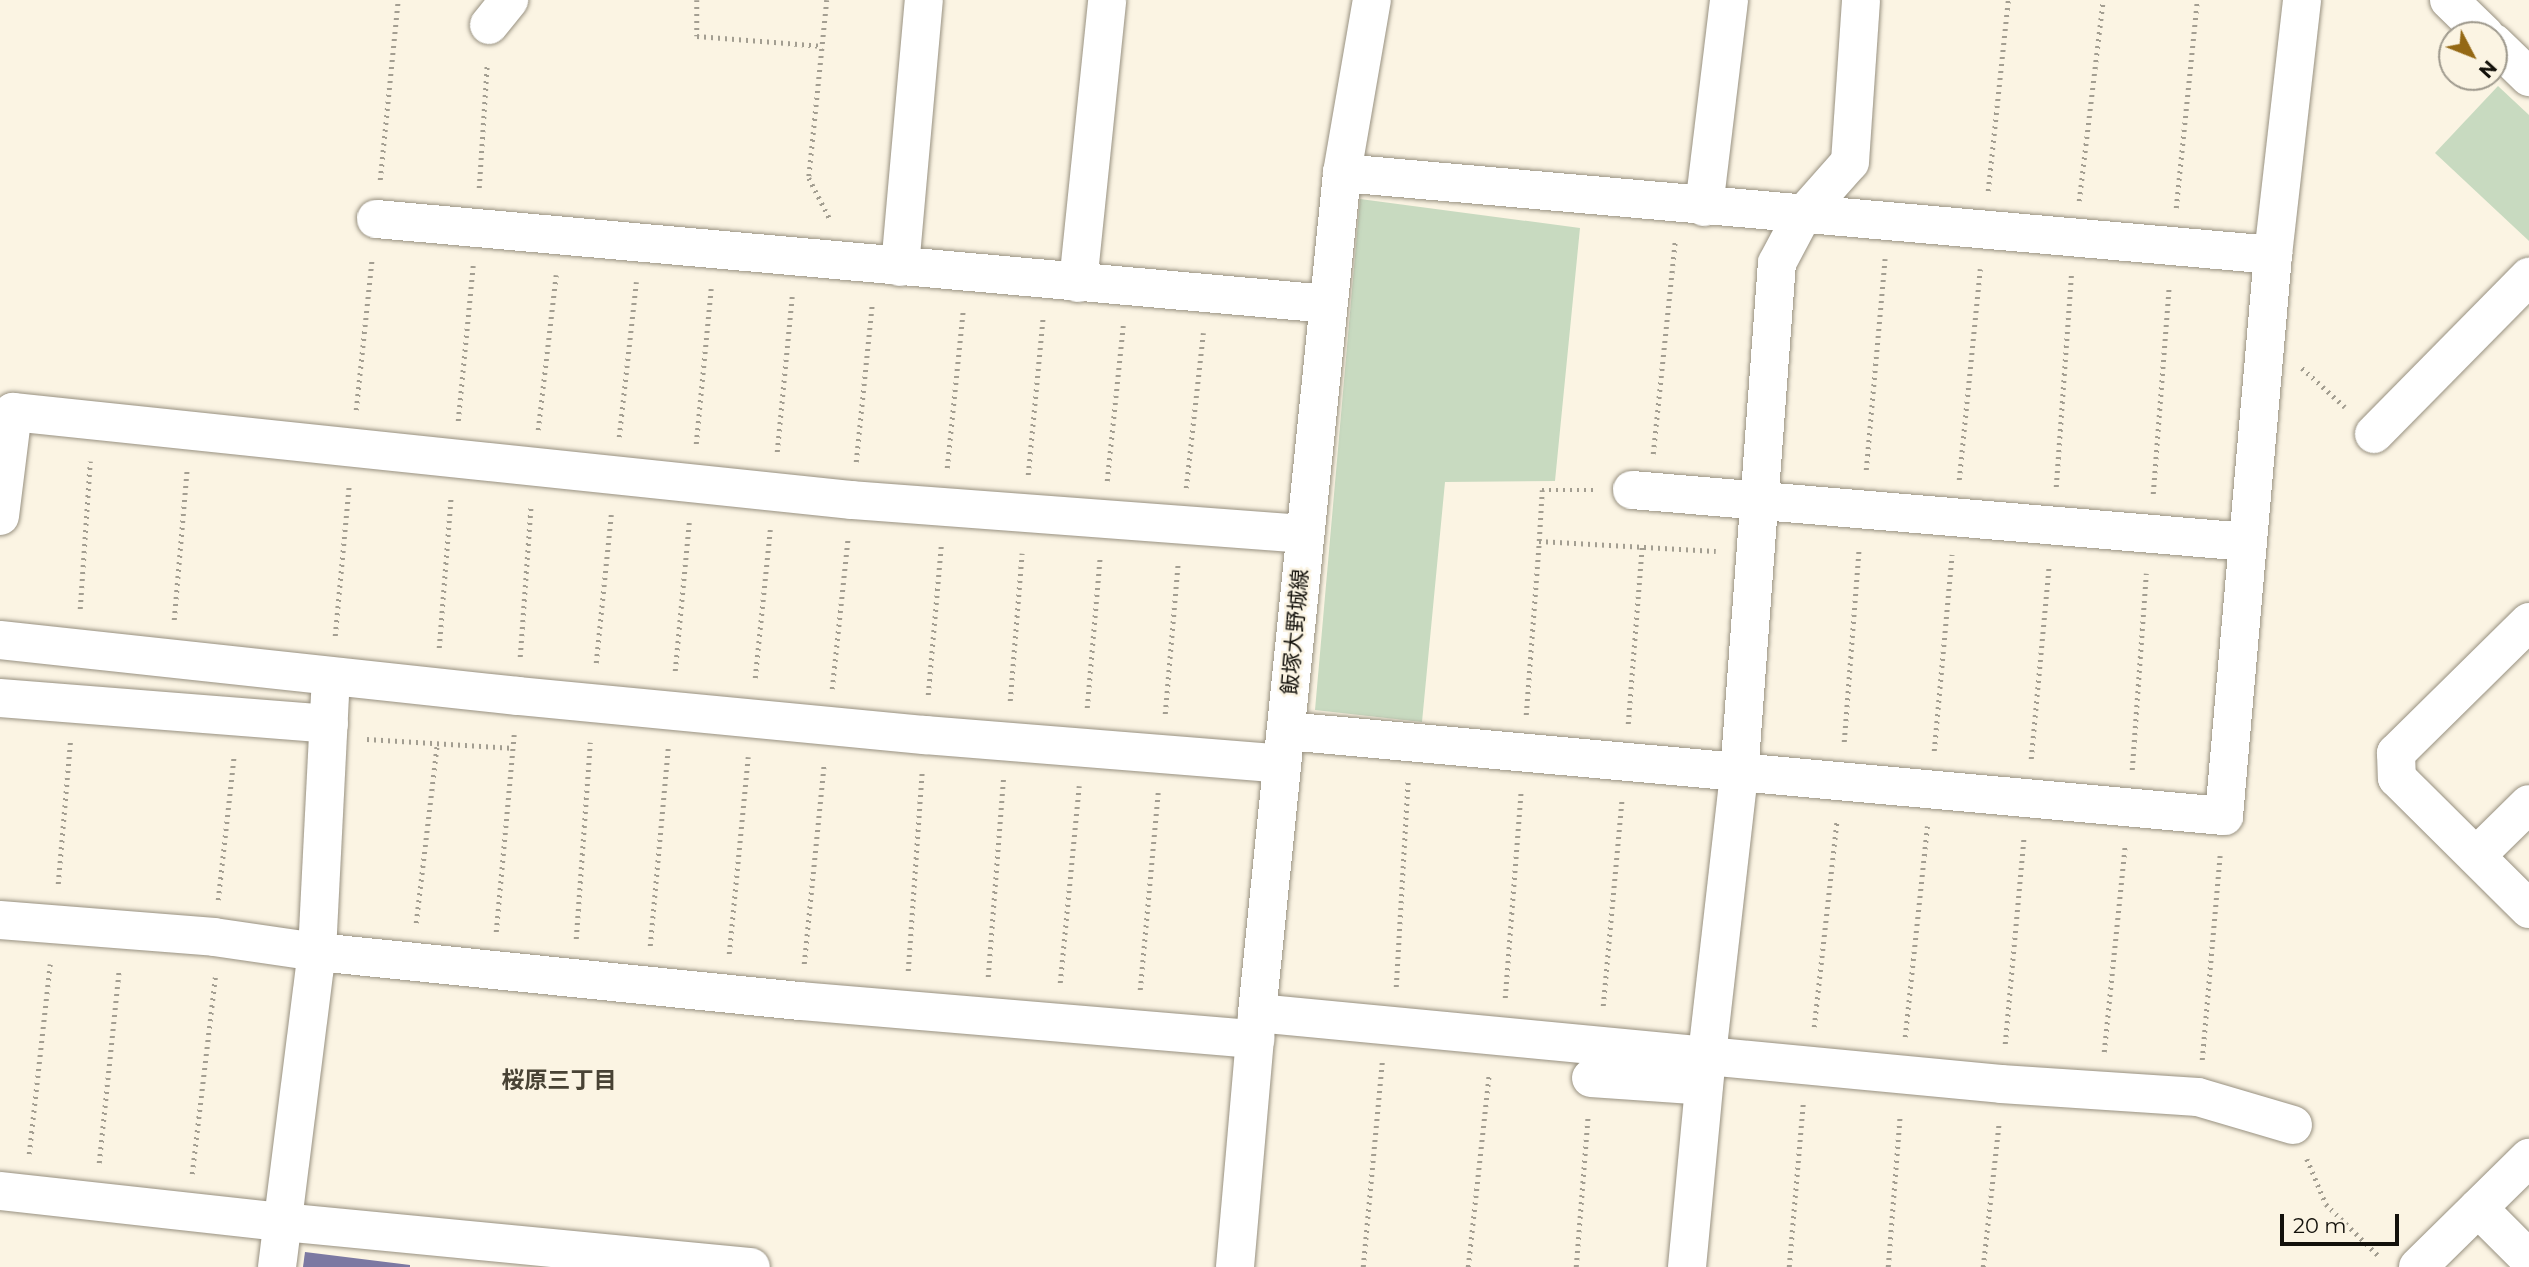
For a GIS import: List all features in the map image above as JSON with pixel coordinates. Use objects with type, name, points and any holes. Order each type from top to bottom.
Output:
[{"type":"street","points":[[877,265],[924,0]]},
{"type":"street","points":[[1062,282],[1107,0]]},
{"type":"street","name":"飯塚大野城線","points":[[1235,1267],[1304,534],[1342,173],[1372,0]]},
{"type":"street","points":[[1692,206],[1729,0]]},
{"type":"street","points":[[1687,1267],[1739,775],[1777,263],[1802,216],[1850,162],[1861,0]]},
{"type":"street","points":[[0,640],[331,677],[828,726],[1284,747],[1410,744],[2224,816],[2273,255],[2302,0]]},
{"type":"street","points":[[2449,0],[2471,21]]},
{"type":"street","points":[[2508,57],[2529,77]]},
{"type":"street","points":[[1342,173],[1802,216],[2273,255]]},
{"type":"street","points":[[376,219],[966,274],[1328,304]]},
{"type":"street","points":[[2374,434],[2529,277]]},
{"type":"street","points":[[0,516],[13,412],[852,500],[1304,534]]},
{"type":"street","points":[[1641,491],[2248,542]]},
{"type":"street","points":[[2529,623],[2396,753],[2397,778],[2529,909]]},
{"type":"street","points":[[277,1267],[317,952],[331,677]]},
{"type":"street","points":[[0,698],[238,717],[328,730]]},
{"type":"street","points":[[2476,856],[2529,804]]},
{"type":"street","points":[[0,920],[53,939],[215,952],[317,952],[800,1000],[1256,1026],[1806,1080],[2001,1084],[2198,1097],[2293,1125]]},
{"type":"street","points":[[2418,1267],[2529,1158]]},
{"type":"street","points":[[13,1192],[282,1222],[751,1267]]},
{"type":"street","points":[[2479,1208],[2529,1259]]},
{"type":"path","points":[[697,0],[697,36],[823,46]]},
{"type":"path","points":[[800,1000],[877,265],[809,178],[827,0]]},
{"type":"path","points":[[1983,1267],[2053,525],[2074,239],[2103,0]]},
{"type":"path","points":[[2101,1091],[2129,808],[2172,246],[2197,0]]},
{"type":"path","points":[[477,228],[499,12]]},
{"type":"path","points":[[1468,1267],[1496,1051],[1524,754],[1542,490],[1641,491],[1692,206]]},
{"type":"path","points":[[1789,1267],[1806,1080],[1841,784],[1862,509],[1889,223]]},
{"type":"path","points":[[493,970],[518,696],[534,467],[561,236]]},
{"type":"path","points":[[573,978],[592,703],[640,243]]},
{"type":"path","points":[[646,985],[715,250]]},
{"type":"path","points":[[725,993],[796,258]]},
{"type":"path","points":[[944,508],[966,274]]},
{"type":"path","points":[[1025,514],[1062,282]]},
{"type":"path","points":[[1103,520],[1126,287]]},
{"type":"path","points":[[1181,526],[1207,294]]},
{"type":"path","points":[[2265,347],[2283,350],[2374,434]]},
{"type":"path","points":[[77,648],[93,421]]},
{"type":"path","points":[[171,659],[190,431]]},
{"type":"path","points":[[331,677],[352,448]]},
{"type":"path","points":[[1539,541],[1756,553]]},
{"type":"path","points":[[1576,1267],[1625,764],[1642,547]]},
{"type":"path","points":[[13,1192],[53,939],[73,704]]},
{"type":"path","points":[[188,1212],[238,717]]},
{"type":"path","points":[[328,730],[437,743],[513,748]]},
{"type":"path","points":[[411,961],[437,743]]},
{"type":"path","points":[[1363,1267],[1388,1041],[1410,744]]},
{"type":"path","points":[[2198,1097],[2224,816]]},
{"type":"path","points":[[94,1202],[120,958]]},
{"type":"path","points":[[1888,1267],[1900,1103]]},
{"type":"path","points":[[2293,1125],[2326,1204],[2382,1258]]},
{"type":"green space","points":[[2493,91],[2503,91],[2529,115],[2529,241],[2435,153]]},
{"type":"green space","points":[[1360,199],[1580,228],[1555,481],[1445,482],[1422,722],[1315,710]]},
{"type":"building","points":[[305,1252],[410,1265],[410,1267],[303,1267]]},
{"type":"district","name":"桜原三丁目","points":[[559,1080]]}]
